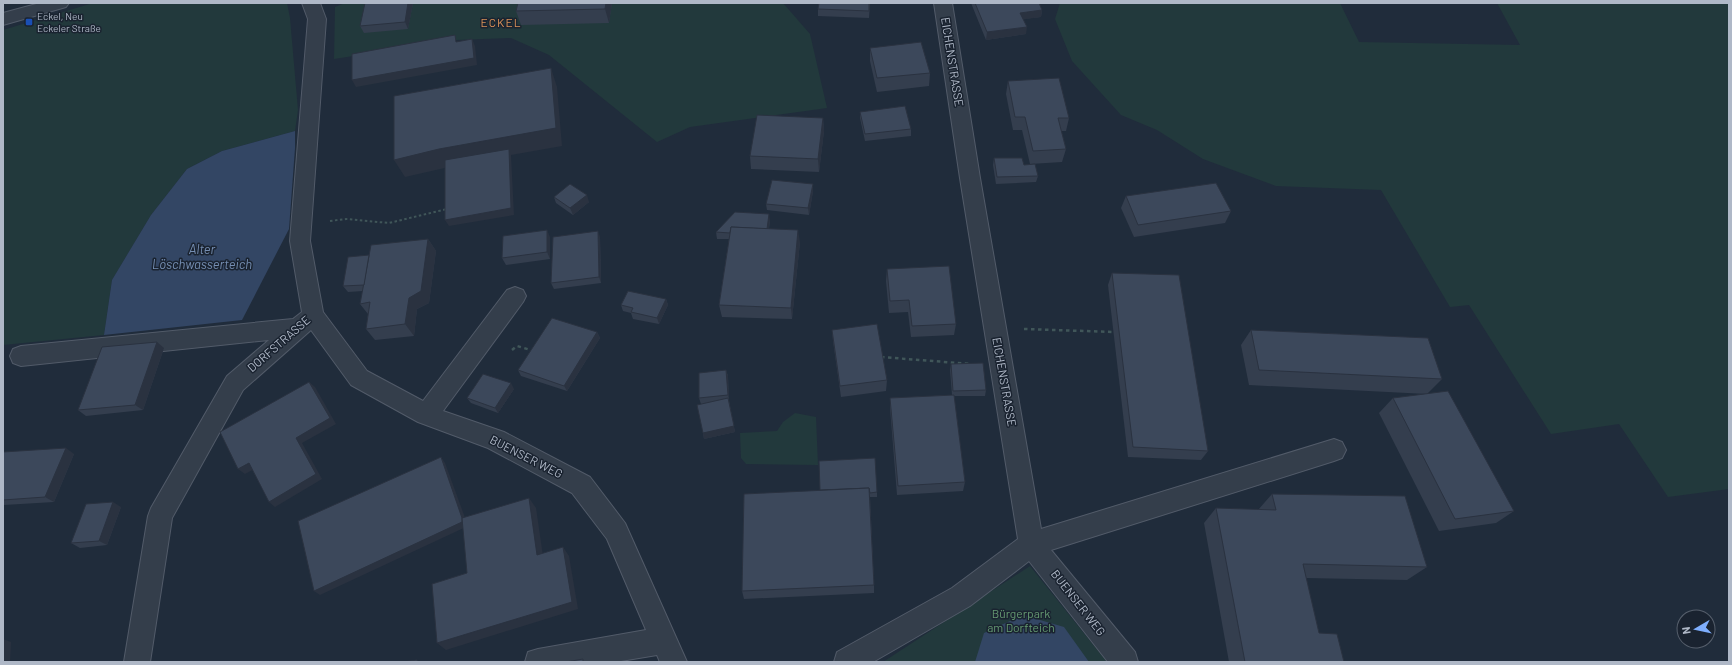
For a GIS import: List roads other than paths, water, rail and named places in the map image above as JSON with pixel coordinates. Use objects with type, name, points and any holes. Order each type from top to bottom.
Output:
[{"type":"street","points":[[3,19],[60,3]]},
{"type":"street","name":"DORFSTRASSE","points":[[137,662],[160,516],[235,383],[306,322],[300,241],[317,19],[311,3]]},
{"type":"street","name":"EICHENSTRASSE","points":[[943,3],[995,328],[1032,544]]},
{"type":"street","points":[[426,415],[515,296]]},
{"type":"street","points":[[21,356],[306,322]]},
{"type":"street","name":"BUENSER WEG","points":[[306,322],[359,378],[426,415],[496,440],[580,484],[616,531],[669,651]]},
{"type":"street","points":[[847,662],[961,598],[1032,544],[1334,450]]},
{"type":"street","name":"BUENSER WEG","points":[[1032,544],[1125,662]]},
{"type":"street","points":[[538,662],[669,651]]},
{"type":"water","name":"Alter Löschwasserteich","points":[[295,131],[289,229],[242,320],[104,335],[112,280],[151,215],[187,169],[222,151]]},
{"type":"water","points":[[1023,615],[1064,627],[1089,662],[975,662],[984,633]]},
{"type":"place","name":"Eckel, Neu Eckeler Straße","points":[[29,22]]},
{"type":"district","name":"ECKEL","points":[[501,23]]},
{"type":"park label","name":"Bürgerpark am Dorfteich","points":[[1021,621]]}]
